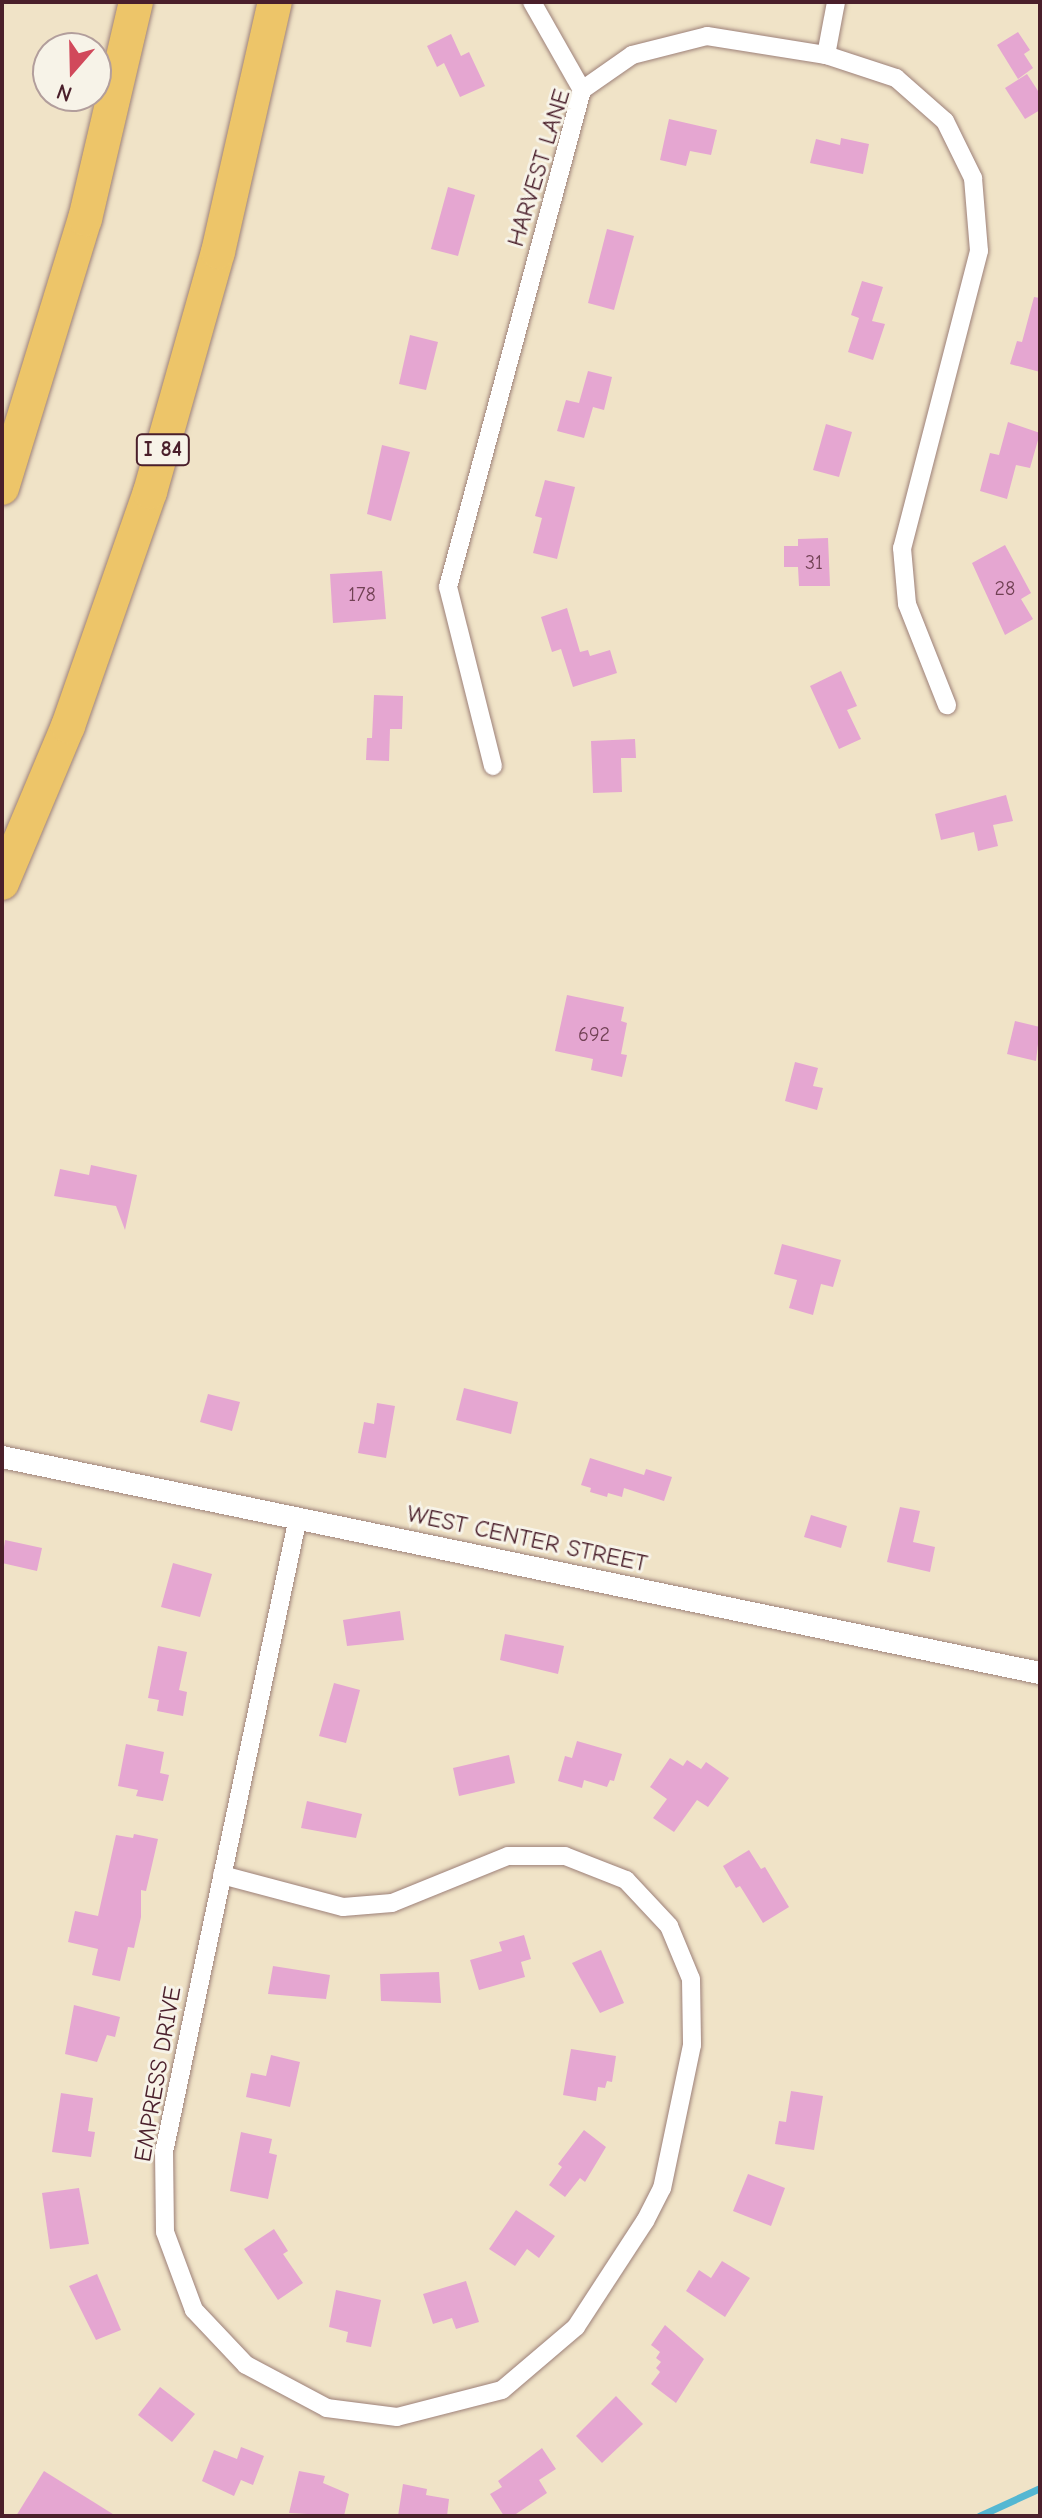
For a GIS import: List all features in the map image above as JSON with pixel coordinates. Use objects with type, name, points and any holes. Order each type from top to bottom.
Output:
[{"type":"highway","points":[[2,488],[85,219],[136,2]]},
{"type":"highway","name":"I 84","points":[[2,883],[68,726],[150,492],[218,252],[275,2]]},
{"type":"street","points":[[532,2],[582,90]]},
{"type":"street","points":[[826,55],[836,2]]},
{"type":"street","name":"HARVEST LANE","points":[[493,766],[448,587],[582,90],[632,55],[707,36],[826,55],[896,78],[945,121],[973,178],[979,251],[902,548],[907,604],[947,705]]},
{"type":"street","name":"WEST CENTER STREET","points":[[2,1457],[1040,1673]]},
{"type":"street","name":"EMPRESS DRIVE","points":[[222,1875],[343,1907],[392,1903],[508,1856],[565,1856],[626,1880],[669,1926],[691,1979],[692,2045],[662,2188],[645,2221],[576,2327],[502,2390],[397,2417],[327,2408],[246,2365],[194,2310],[165,2232],[164,2152],[222,1875],[298,1517]]},
{"type":"building","points":[[1018,32],[1030,50],[1024,54],[1033,68],[1018,79],[997,45]]},
{"type":"building","points":[[451,34],[461,56],[469,52],[485,86],[460,97],[444,63],[437,67],[427,46]]},
{"type":"building","points":[[1027,74],[1040,94],[1040,110],[1025,119],[1005,88]]},
{"type":"building","points":[[669,119],[717,130],[711,155],[690,151],[686,166],[660,160]]},
{"type":"building","points":[[841,138],[869,144],[863,174],[810,163],[816,139],[840,145]]},
{"type":"building","points":[[448,187],[475,195],[458,256],[431,249]]},
{"type":"building","points":[[607,229],[634,236],[614,310],[588,303]]},
{"type":"building","points":[[862,281],[883,287],[872,321],[885,324],[873,360],[848,352],[859,318],[851,315]]},
{"type":"building","points":[[1034,297],[1040,298],[1040,372],[1010,364],[1017,341],[1022,342]]},
{"type":"building","points":[[410,335],[438,342],[426,390],[399,384]]},
{"type":"building","points":[[588,371],[612,377],[604,410],[593,407],[584,438],[557,431],[566,400],[579,403]]},
{"type":"building","points":[[1008,422],[1040,433],[1030,468],[1016,465],[1007,499],[980,491],[990,453],[999,455]]},
{"type":"building","points":[[826,424],[852,432],[839,477],[813,470]]},
{"type":"building","points":[[382,445],[410,452],[391,521],[367,514]]},
{"type":"building","points":[[545,480],[575,487],[557,559],[533,553],[542,518],[535,516]]},
{"type":"building","points":[[828,538],[830,586],[799,586],[798,567],[784,567],[784,546],[798,546],[798,539]]},
{"type":"building","points":[[1005,545],[1031,593],[1021,599],[1033,619],[1005,635],[972,563]]},
{"type":"building","points":[[382,571],[386,619],[333,623],[330,574]]},
{"type":"building","points":[[567,608],[580,652],[588,650],[590,656],[610,650],[617,673],[573,687],[561,649],[552,652],[541,617]]},
{"type":"building","points":[[841,671],[857,706],[847,710],[861,739],[839,749],[810,686]]},
{"type":"building","points":[[374,695],[403,696],[402,729],[390,729],[389,761],[366,760],[367,738],[372,738]]},
{"type":"building","points":[[635,739],[636,758],[621,758],[622,792],[593,793],[591,741]]},
{"type":"building","points":[[1006,795],[1013,821],[993,825],[998,846],[978,851],[974,832],[941,840],[935,814]]},
{"type":"building","points":[[567,995],[624,1007],[621,1021],[627,1023],[621,1054],[627,1055],[622,1077],[591,1070],[593,1059],[555,1051]]},
{"type":"building","points":[[1015,1021],[1040,1027],[1036,1061],[1007,1054]]},
{"type":"building","points":[[795,1062],[818,1068],[813,1086],[823,1088],[817,1110],[785,1101]]},
{"type":"building","points":[[91,1165],[137,1175],[125,1230],[116,1206],[54,1196],[60,1169],[89,1175]]},
{"type":"building","points":[[782,1244],[841,1260],[833,1287],[821,1284],[813,1315],[789,1308],[797,1280],[774,1274]]},
{"type":"building","points":[[464,1388],[518,1402],[511,1434],[456,1420]]},
{"type":"building","points":[[208,1394],[240,1402],[232,1431],[200,1422]]},
{"type":"building","points":[[377,1403],[395,1406],[386,1458],[358,1453],[364,1422],[374,1424]]},
{"type":"building","points":[[590,1458],[644,1475],[646,1469],[672,1477],[664,1501],[624,1488],[622,1497],[590,1492],[591,1488],[581,1485]]},
{"type":"building","points":[[900,1507],[920,1511],[913,1542],[935,1547],[930,1572],[887,1562]]},
{"type":"building","points":[[811,1515],[847,1526],[841,1548],[804,1537]]},
{"type":"building","points":[[5,1540],[42,1548],[37,1571],[2,1563]]},
{"type":"building","points":[[173,1563],[212,1574],[200,1617],[161,1607]]},
{"type":"building","points":[[400,1611],[404,1640],[347,1646],[343,1620]]},
{"type":"building","points":[[505,1634],[564,1646],[558,1674],[500,1660]]},
{"type":"building","points":[[158,1646],[187,1652],[179,1690],[187,1692],[183,1716],[157,1711],[159,1700],[148,1698]]},
{"type":"building","points":[[334,1683],[360,1690],[346,1743],[319,1736]]},
{"type":"building","points":[[577,1741],[622,1754],[614,1781],[610,1780],[607,1787],[584,1780],[582,1788],[558,1781],[565,1756],[572,1758]]},
{"type":"building","points":[[126,1744],[164,1752],[160,1773],[169,1775],[163,1801],[136,1796],[138,1790],[118,1786]]},
{"type":"building","points":[[509,1755],[515,1783],[459,1796],[453,1768]]},
{"type":"building","points":[[670,1758],[683,1766],[687,1760],[701,1769],[706,1762],[729,1778],[708,1807],[697,1800],[674,1832],[653,1818],[667,1799],[650,1787]]},
{"type":"building","points":[[307,1801],[362,1814],[356,1838],[301,1828]]},
{"type":"building","points":[[134,1834],[158,1839],[146,1891],[141,1890],[141,1917],[134,1948],[128,1947],[120,1981],[92,1975],[98,1949],[68,1942],[75,1911],[98,1916],[116,1835],[133,1838]]},
{"type":"building","points":[[749,1850],[761,1869],[765,1867],[789,1907],[763,1923],[740,1886],[736,1888],[723,1866]]},
{"type":"building","points":[[524,1935],[531,1959],[521,1962],[525,1977],[479,1990],[470,1960],[502,1951],[499,1942]]},
{"type":"building","points":[[601,1950],[624,2003],[600,2013],[572,1963]]},
{"type":"building","points":[[273,1966],[330,1975],[326,1999],[268,1994]]},
{"type":"building","points":[[439,1972],[441,2003],[381,2001],[380,1974]]},
{"type":"building","points":[[74,2005],[120,2017],[115,2037],[107,2035],[97,2062],[65,2054]]},
{"type":"building","points":[[571,2049],[616,2056],[612,2082],[607,2081],[605,2088],[598,2087],[596,2101],[563,2095]]},
{"type":"building","points":[[271,2055],[300,2062],[290,2107],[246,2097],[251,2073],[266,2076]]},
{"type":"building","points":[[791,2091],[823,2096],[814,2150],[775,2144],[779,2121],[786,2122]]},
{"type":"building","points":[[61,2093],[93,2098],[88,2131],[95,2132],[91,2157],[52,2152]]},
{"type":"building","points":[[584,2130],[606,2147],[585,2182],[580,2178],[565,2197],[549,2185],[562,2167],[558,2164]]},
{"type":"building","points":[[241,2132],[272,2139],[269,2153],[277,2155],[268,2199],[230,2191]]},
{"type":"building","points":[[748,2174],[785,2188],[771,2226],[733,2211]]},
{"type":"building","points":[[79,2188],[89,2244],[50,2249],[42,2193]]},
{"type":"building","points":[[516,2210],[555,2236],[539,2258],[527,2249],[515,2266],[489,2249]]},
{"type":"building","points":[[274,2229],[288,2251],[283,2254],[303,2283],[278,2300],[244,2249]]},
{"type":"building","points":[[722,2261],[750,2278],[725,2317],[686,2291],[699,2270],[711,2278]]},
{"type":"building","points":[[97,2274],[121,2330],[96,2340],[69,2286]]},
{"type":"building","points":[[466,2281],[479,2322],[456,2329],[452,2318],[433,2324],[423,2294]]},
{"type":"building","points":[[336,2290],[381,2300],[371,2347],[346,2342],[348,2332],[329,2327]]},
{"type":"building","points":[[665,2325],[704,2359],[676,2403],[651,2384],[660,2372],[656,2368],[661,2362],[656,2358],[660,2352],[651,2345]]},
{"type":"building","points":[[160,2387],[195,2414],[172,2442],[138,2415]]},
{"type":"building","points":[[616,2396],[643,2424],[602,2463],[576,2436]]},
{"type":"building","points":[[241,2447],[264,2456],[253,2485],[241,2480],[234,2496],[202,2481],[214,2450],[237,2459]]},
{"type":"building","points":[[542,2448],[556,2469],[539,2480],[547,2493],[513,2516],[504,2516],[490,2494],[502,2487],[498,2481]]},
{"type":"building","points":[[44,2471],[116,2516],[16,2516]]},
{"type":"building","points":[[299,2471],[325,2476],[323,2483],[349,2494],[344,2516],[289,2513]]},
{"type":"building","points":[[403,2484],[427,2489],[426,2495],[449,2499],[447,2516],[398,2516]]},
{"type":"waterway","points":[[979,2516],[1040,2488]]}]
